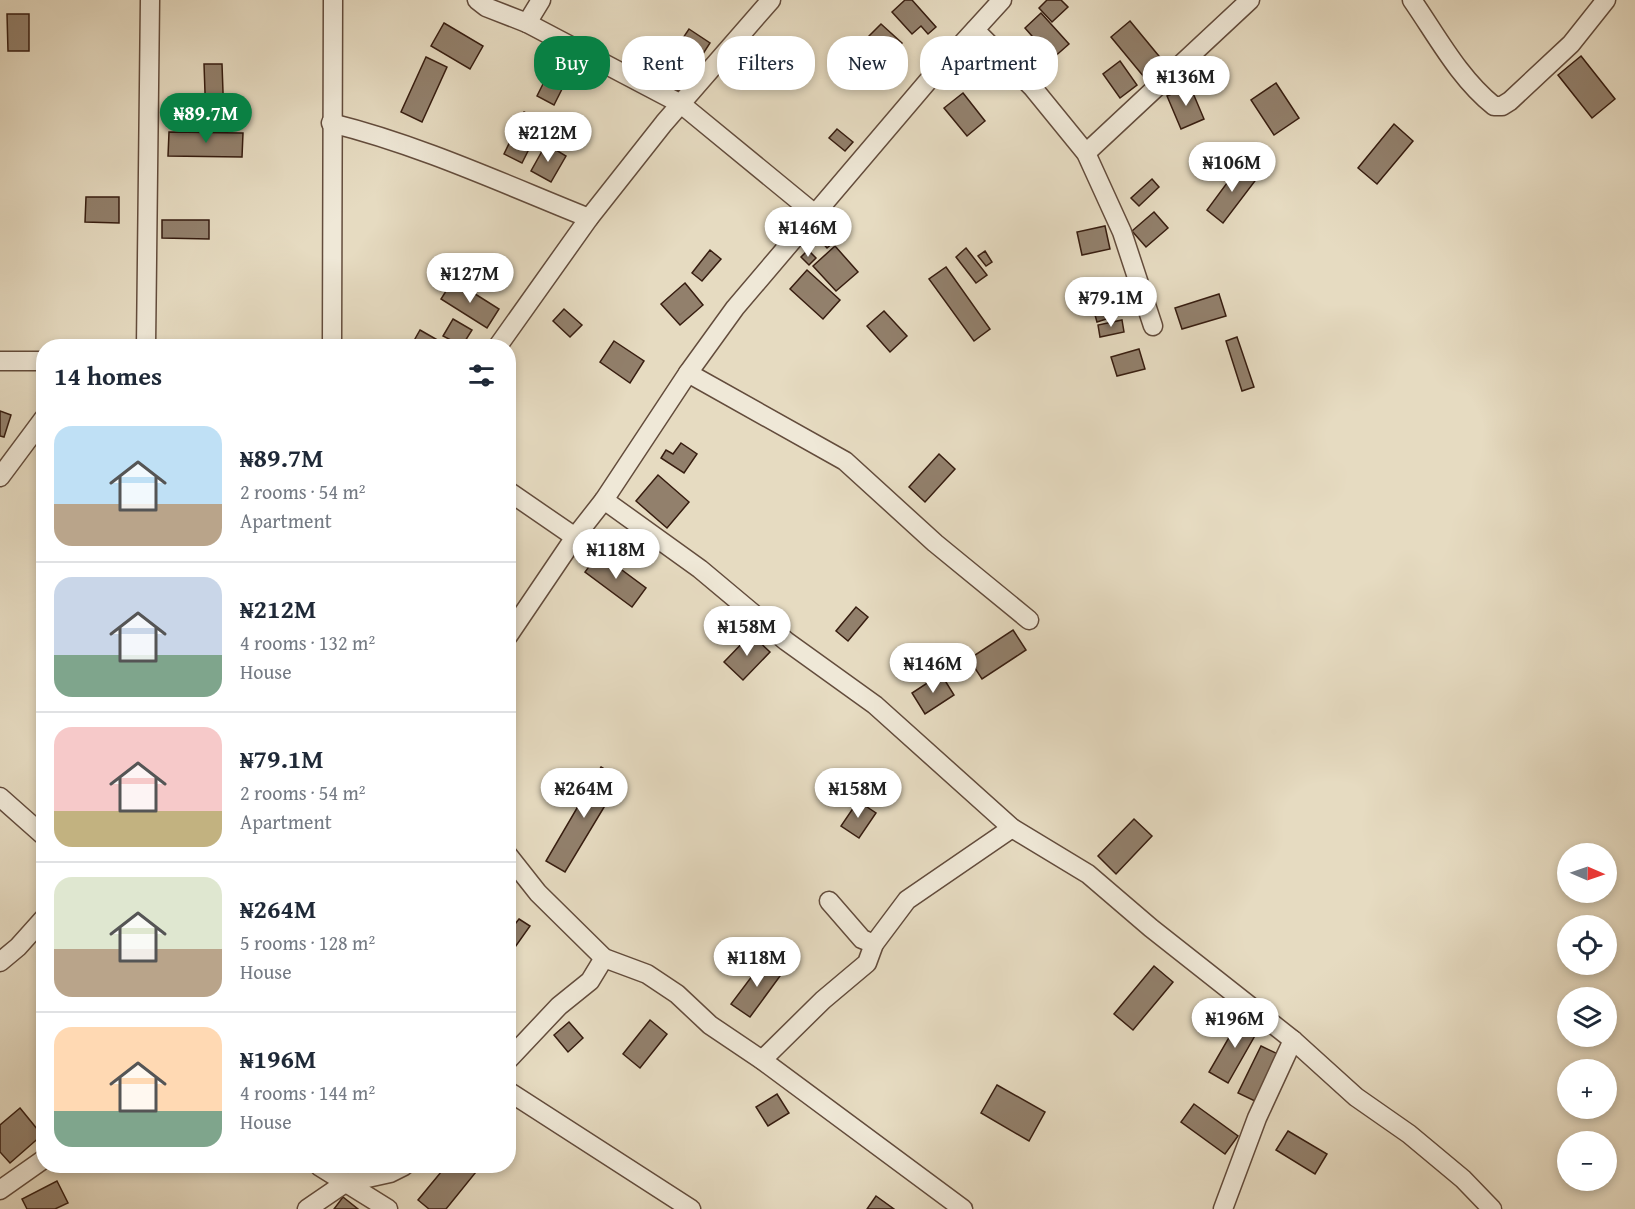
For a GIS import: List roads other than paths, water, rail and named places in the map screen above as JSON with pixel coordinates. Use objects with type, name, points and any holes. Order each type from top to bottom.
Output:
[{"type":"street","points":[[146,339],[150,0]]},
{"type":"street","points":[[332,339],[333,0]]},
{"type":"street","points":[[477,0],[486,7],[527,23],[681,104],[815,214]]},
{"type":"street","points":[[527,23],[541,0]]},
{"type":"street","points":[[503,339],[589,218],[681,104],[771,0]]},
{"type":"street","points":[[516,624],[735,308],[928,81],[1002,0]]},
{"type":"street","points":[[1086,153],[1250,0]]},
{"type":"street","points":[[1412,0],[1460,70],[1494,106],[1502,106],[1571,44],[1606,0]]},
{"type":"street","points":[[975,30],[1033,87],[1086,153],[1122,232],[1153,326]]},
{"type":"street","points":[[331,123],[377,135],[441,158],[589,218]]},
{"type":"street","points":[[0,361],[36,361]]},
{"type":"street","points":[[688,373],[845,461],[934,543],[1029,620]]},
{"type":"street","points":[[0,477],[36,429]]},
{"type":"street","points":[[516,496],[575,537]]},
{"type":"street","points":[[604,500],[700,568],[786,641],[875,705],[1012,828],[1088,874],[1151,928],[1293,1040],[1356,1097],[1409,1134],[1463,1179],[1492,1209]]},
{"type":"street","points":[[0,797],[36,829]]},
{"type":"street","points":[[762,1060],[823,1000],[867,963],[874,944],[907,900],[1012,828]]},
{"type":"street","points":[[516,865],[538,893],[604,958],[647,974],[677,994],[710,1025],[762,1060],[963,1209]]},
{"type":"street","points":[[829,901],[862,939],[874,944]]},
{"type":"street","points":[[0,962],[18,947],[36,927]]},
{"type":"street","points":[[516,1052],[559,1006],[590,981],[604,958]]},
{"type":"street","points":[[1223,1209],[1257,1118],[1293,1040]]},
{"type":"street","points":[[516,1096],[691,1209]]},
{"type":"street","points":[[0,1190],[36,1165]]},
{"type":"street","points":[[330,1173],[388,1209]]},
{"type":"street","points":[[307,1209],[345,1183],[390,1173]]}]
